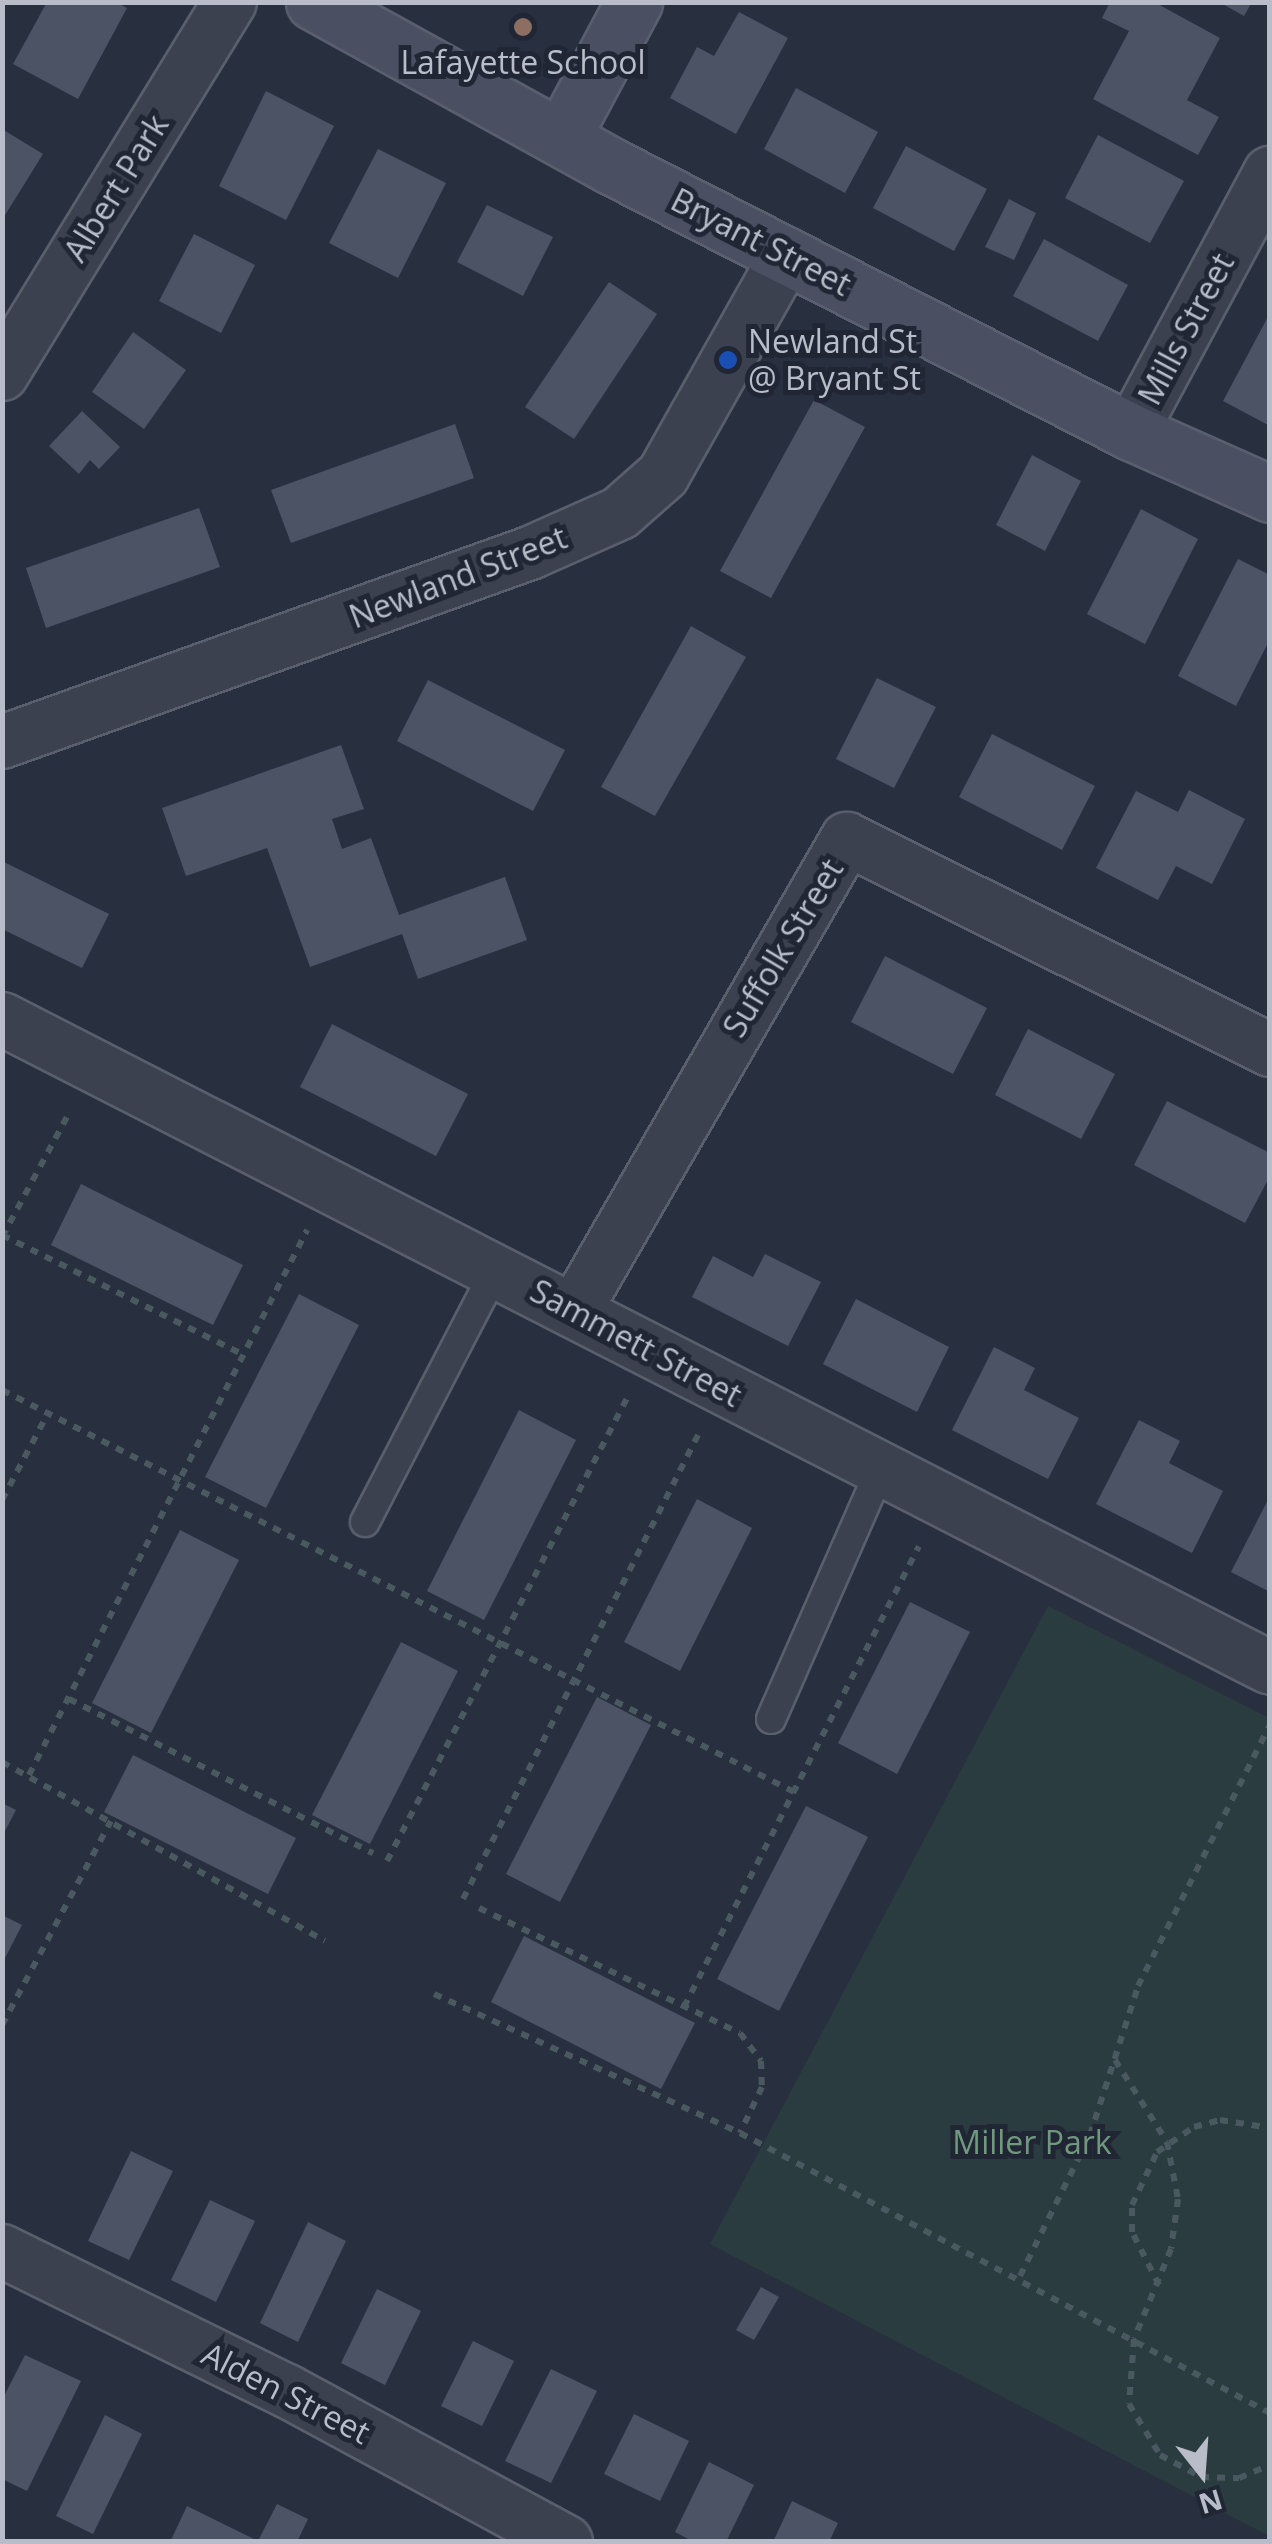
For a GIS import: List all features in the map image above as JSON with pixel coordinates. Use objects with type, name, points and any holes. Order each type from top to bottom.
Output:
[{"type":"main road","name":"Bryant Street","points":[[314,2],[787,255],[1131,432],[1270,494]]},
{"type":"main road","points":[[564,135],[634,2]]},
{"type":"street","name":"Albert Park","points":[[2,374],[230,2]]},
{"type":"street","name":"Mills Street","points":[[1131,432],[1270,172]]},
{"type":"street","name":"Newland Street","points":[[2,742],[493,566],[620,513],[663,475],[787,255]]},
{"type":"street","name":"Suffolk Street","points":[[575,1310],[847,840],[1270,1050]]},
{"type":"street","name":"Sammett Street","points":[[2,1018],[496,1269],[721,1390],[1270,1668]]},
{"type":"street","name":"Alden Street","points":[[2,2251],[287,2390],[566,2542]]},
{"type":"lane","points":[[365,1522],[496,1269]]},
{"type":"lane","points":[[770,1719],[881,1470]]},
{"type":"path","points":[[94,1066],[3,1236],[244,1355]]},
{"type":"path","points":[[29,1775],[330,1184]]},
{"type":"path","points":[[387,1861],[652,1350]]},
{"type":"path","points":[[2,1390],[794,1792]]},
{"type":"path","points":[[462,1900],[721,1390]]},
{"type":"path","points":[[2,1500],[48,1413]]},
{"type":"path","points":[[684,2007],[942,1500]]},
{"type":"path","points":[[69,1699],[373,1853]]},
{"type":"path","points":[[1020,2276],[1090,2135],[1138,1986],[1270,1725]]},
{"type":"path","points":[[2,1762],[325,1941]]},
{"type":"path","points":[[2,2025],[111,1821]]},
{"type":"path","points":[[479,1908],[740,2033],[761,2061],[762,2087],[740,2134]]},
{"type":"path","points":[[434,1994],[740,2134],[1020,2276],[1270,2413]]},
{"type":"path","points":[[1114,2059],[1166,2142],[1178,2199],[1159,2286],[1134,2339],[1129,2404],[1160,2456],[1200,2476],[1239,2478],[1270,2465]]},
{"type":"path","points":[[1159,2286],[1140,2257],[1132,2205],[1166,2142],[1220,2120],[1270,2128]]},
{"type":"green space","name":"Miller Park","points":[[1048,1606],[1269,1718],[1269,2536],[710,2244]]},
{"type":"building","points":[[47,2],[115,2],[127,8],[78,99],[13,64]]},
{"type":"building","points":[[1110,2],[1154,2],[1220,38],[1187,100],[1219,117],[1198,155],[1093,99],[1129,31],[1102,18]]},
{"type":"building","points":[[1219,2],[1252,2],[1244,16]]},
{"type":"building","points":[[739,12],[788,38],[736,134],[670,98],[697,47],[714,56]]},
{"type":"building","points":[[796,88],[878,132],[845,193],[764,149]]},
{"type":"building","points":[[266,91],[334,126],[286,220],[219,186]]},
{"type":"building","points":[[2,129],[43,154],[2,220]]},
{"type":"building","points":[[1098,135],[1184,181],[1150,243],[1065,198]]},
{"type":"building","points":[[906,146],[987,189],[954,251],[873,208]]},
{"type":"building","points":[[378,149],[446,183],[398,278],[329,243]]},
{"type":"building","points":[[1009,199],[1036,213],[1014,260],[985,247]]},
{"type":"building","points":[[487,205],[553,237],[523,296],[457,262]]},
{"type":"building","points":[[194,234],[255,265],[221,333],[159,301]]},
{"type":"building","points":[[1044,239],[1128,285],[1098,341],[1013,296]]},
{"type":"building","points":[[609,282],[657,314],[574,439],[525,407]]},
{"type":"building","points":[[1270,313],[1270,426],[1223,401]]},
{"type":"building","points":[[133,332],[186,370],[144,429],[92,392]]},
{"type":"building","points":[[814,400],[865,427],[771,598],[720,571]]},
{"type":"building","points":[[82,411],[120,447],[99,469],[90,460],[79,474],[49,446]]},
{"type":"building","points":[[455,424],[474,478],[291,543],[271,490]]},
{"type":"building","points":[[1032,455],[1081,481],[1045,551],[996,525]]},
{"type":"building","points":[[199,508],[220,567],[46,628],[26,568]]},
{"type":"building","points":[[1141,509],[1198,539],[1145,644],[1087,614]]},
{"type":"building","points":[[1238,559],[1270,575],[1270,639],[1236,706],[1178,676]]},
{"type":"building","points":[[691,626],[746,657],[655,816],[601,787]]},
{"type":"building","points":[[877,678],[936,707],[894,788],[836,759]]},
{"type":"building","points":[[428,680],[565,750],[533,811],[397,741]]},
{"type":"building","points":[[992,734],[1095,786],[1062,850],[959,797]]},
{"type":"building","points":[[341,745],[364,809],[332,819],[342,849],[371,838],[399,915],[505,877],[527,940],[418,979],[402,934],[310,967],[267,848],[186,876],[162,808]]},
{"type":"building","points":[[1189,790],[1245,819],[1212,884],[1176,866],[1158,900],[1096,868],[1136,791],[1178,812]]},
{"type":"building","points":[[2,861],[109,914],[82,968],[2,929]]},
{"type":"building","points":[[885,956],[987,1008],[953,1074],[851,1022]]},
{"type":"building","points":[[332,1024],[468,1094],[436,1156],[300,1087]]},
{"type":"building","points":[[1028,1029],[1115,1074],[1081,1139],[995,1095]]},
{"type":"building","points":[[1167,1101],[1270,1153],[1270,1176],[1245,1223],[1134,1165]]},
{"type":"building","points":[[81,1184],[243,1265],[213,1325],[51,1245]]},
{"type":"building","points":[[765,1254],[821,1282],[788,1346],[692,1297],[713,1256],[753,1277]]},
{"type":"building","points":[[299,1294],[359,1325],[266,1508],[205,1477]]},
{"type":"building","points":[[856,1299],[949,1347],[917,1412],[823,1364]]},
{"type":"building","points":[[994,1347],[1035,1368],[1024,1390],[1079,1418],[1048,1479],[952,1430]]},
{"type":"building","points":[[519,1410],[576,1440],[484,1620],[427,1591]]},
{"type":"building","points":[[1139,1420],[1180,1441],[1169,1463],[1223,1491],[1192,1553],[1096,1504]]},
{"type":"building","points":[[1270,1496],[1270,1592],[1231,1572]]},
{"type":"building","points":[[697,1499],[752,1528],[680,1671],[624,1642]]},
{"type":"building","points":[[180,1530],[239,1560],[151,1733],[92,1703]]},
{"type":"building","points":[[910,1602],[970,1632],[897,1774],[838,1743]]},
{"type":"building","points":[[401,1642],[458,1671],[370,1844],[312,1815]]},
{"type":"building","points":[[597,1697],[651,1725],[560,1902],[506,1874]]},
{"type":"building","points":[[133,1755],[296,1838],[268,1894],[104,1812]]},
{"type":"building","points":[[2,1803],[16,1810],[2,1837]]},
{"type":"building","points":[[806,1806],[868,1837],[779,2011],[717,1979]]},
{"type":"building","points":[[2,1915],[22,1925],[2,1964]]},
{"type":"building","points":[[524,1936],[695,2023],[661,2089],[491,2002]]},
{"type":"building","points":[[131,2151],[173,2171],[129,2260],[88,2241]]},
{"type":"building","points":[[210,2200],[255,2221],[216,2302],[171,2280]]},
{"type":"building","points":[[308,2222],[346,2241],[298,2342],[260,2323]]},
{"type":"building","points":[[761,2287],[779,2297],[754,2340],[736,2330]]},
{"type":"building","points":[[377,2289],[421,2311],[385,2385],[341,2363]]},
{"type":"building","points":[[473,2341],[514,2361],[482,2426],[441,2406]]},
{"type":"building","points":[[25,2355],[81,2381],[27,2491],[2,2479],[2,2400]]},
{"type":"building","points":[[551,2369],[597,2391],[551,2483],[505,2461]]},
{"type":"building","points":[[634,2414],[689,2441],[660,2501],[604,2474]]},
{"type":"building","points":[[105,2415],[142,2434],[93,2534],[56,2516]]},
{"type":"building","points":[[709,2462],[754,2485],[726,2542],[694,2542],[675,2532]]},
{"type":"building","points":[[792,2501],[838,2523],[829,2542],[773,2542]]},
{"type":"building","points":[[277,2504],[308,2519],[297,2542],[170,2542],[187,2506],[258,2541]]},
{"type":"place","name":"Lafayette School","points":[[523,27]]},
{"type":"place","name":"Newland St @ Bryant St","points":[[728,360]]}]
